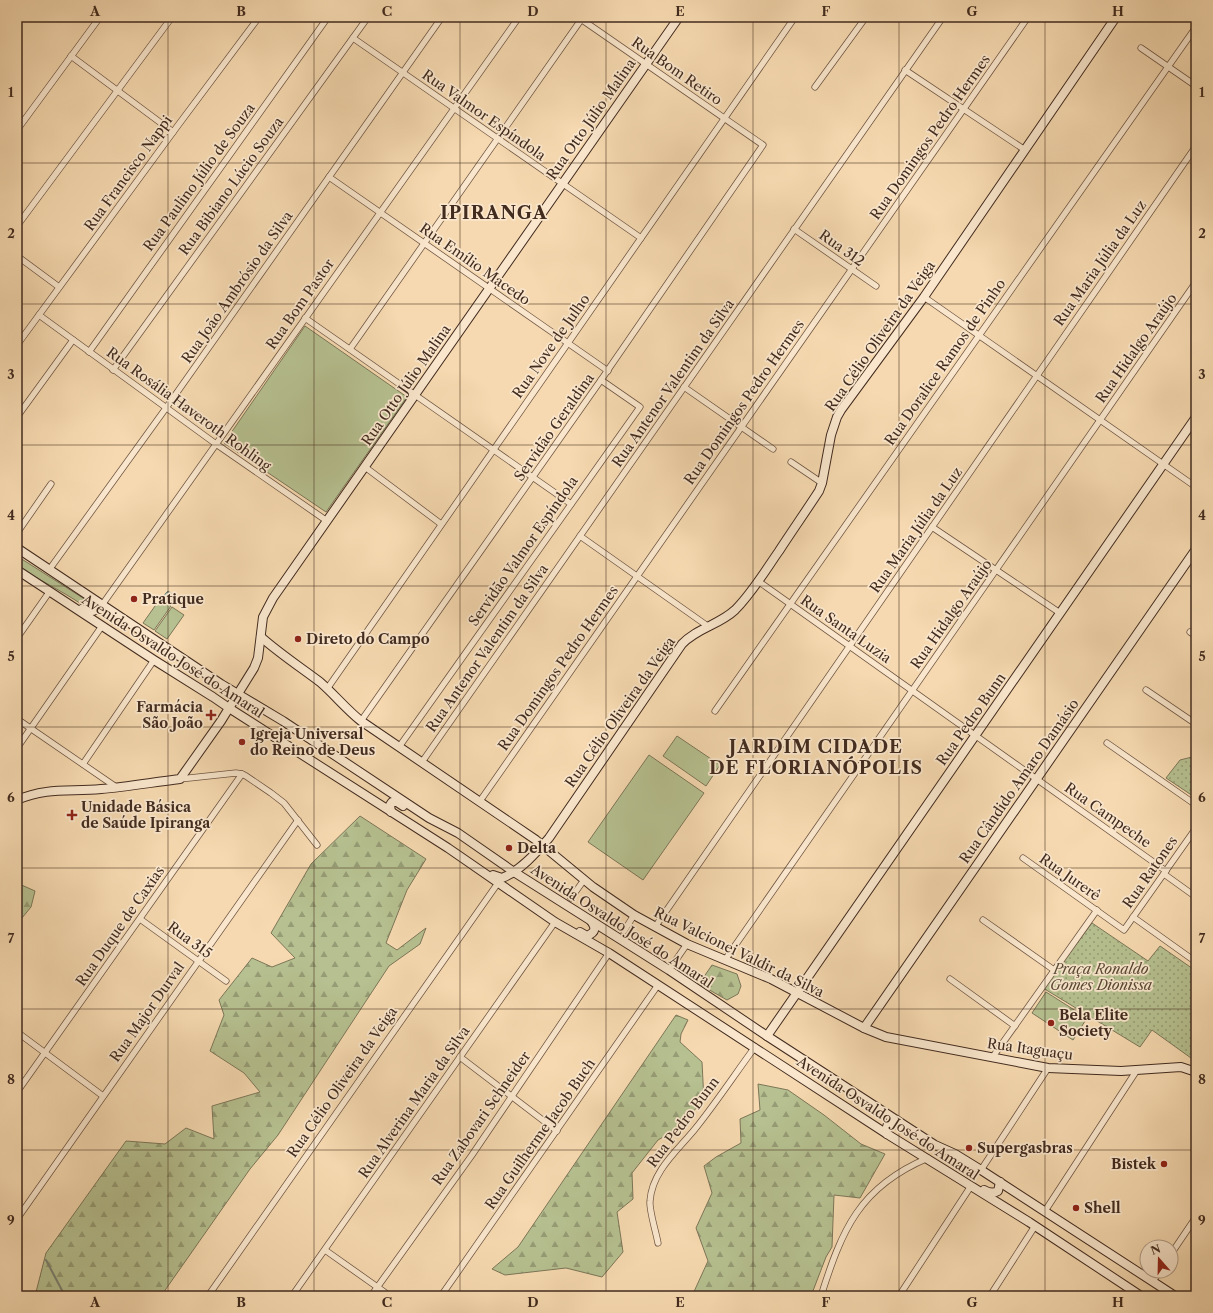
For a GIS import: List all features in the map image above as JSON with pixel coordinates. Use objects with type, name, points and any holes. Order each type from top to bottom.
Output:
[{"type":"main road","name":"Rua Otto Júlio Malina","points":[[180,779],[249,678],[258,658],[262,622],[269,605],[679,17]]},
{"type":"main road","name":"Rua Célio Oliveira da Veiga","points":[[514,872],[542,846],[682,644],[692,635],[720,621],[731,613],[758,581],[815,497],[822,483],[831,435],[837,417],[924,297],[1116,17]]},
{"type":"main road","name":"Rua Pedro Bunn","points":[[767,1036],[796,992],[1196,417]]},
{"type":"main road","name":"Avenida Osvaldo José do Amaral","points":[[17,548],[238,695],[283,720],[429,818],[458,833],[514,872],[669,970],[767,1036],[935,1145],[955,1154],[1000,1182],[1174,1296]]},
{"type":"main road","name":"Rua Cândido Amaro Damásio","points":[[864,1028],[1196,549]]},
{"type":"main road","name":"Avenida Osvaldo José do Amaral","points":[[17,570],[391,812],[555,922],[609,953],[887,1134],[928,1158],[1035,1226],[1141,1296]]},
{"type":"main road","points":[[50,591],[66,598],[80,608],[90,612],[96,610],[102,605]]},
{"type":"main road","name":"Rua Valcionei Valdir da Silva","points":[[261,637],[327,689],[361,721],[536,840],[584,880],[634,915],[686,944],[771,979],[864,1028]]},
{"type":"main road","points":[[17,800],[33,794],[52,791],[90,790],[180,779]]},
{"type":"main road","points":[[391,812],[391,804],[394,801],[419,816],[429,818]]},
{"type":"main road","points":[[478,869],[484,870],[499,878],[504,878],[514,872]]},
{"type":"main road","points":[[555,922],[587,936],[592,934],[595,930],[590,921]]},
{"type":"main road","name":"Rua Itaguaçu","points":[[864,1028],[886,1036],[1048,1068],[1104,1071],[1180,1067],[1196,1072]]},
{"type":"main road","points":[[887,1134],[888,1124],[895,1123],[918,1139],[935,1145]]},
{"type":"main road","points":[[956,1176],[971,1181],[989,1193],[994,1193],[998,1190],[1000,1182]]},
{"type":"street","points":[[17,130],[100,17]]},
{"type":"street","points":[[17,226],[172,17]]},
{"type":"street","name":"Rua Francisco Nappi","points":[[17,345],[259,17]]},
{"type":"street","name":"Rua Paulino Júlio de Souza","points":[[89,352],[328,17]]},
{"type":"street","name":"Rua Bibiano Lúcio Souza","points":[[113,370],[368,17]]},
{"type":"street","name":"Rua João Ambrósio da Silva","points":[[49,570],[166,408],[442,17]]},
{"type":"street","name":"Rua Bom Pastor","points":[[102,605],[518,17]]},
{"type":"street","name":"Rua Nove de Julho","points":[[327,689],[795,17]]},
{"type":"street","points":[[816,87],[866,17]]},
{"type":"street","name":"Rua Antenor Valentim da Silva","points":[[422,762],[943,17]]},
{"type":"street","name":"Rua Domingos Pedro Hermes","points":[[480,801],[1028,17]]},
{"type":"street","points":[[350,349],[581,18]]},
{"type":"street","name":"Rua Bom Retiro","points":[[581,18],[763,145]]},
{"type":"street","name":"Rua Doralice Ramos de Pinho","points":[[715,710],[1196,26]]},
{"type":"street","name":"Rua Valmor Espíndola","points":[[352,38],[641,238]]},
{"type":"street","points":[[1141,48],[1196,86]]},
{"type":"street","points":[[71,56],[173,132]]},
{"type":"street","points":[[906,70],[963,110],[1025,150]]},
{"type":"street","name":"Servidão Geraldina","points":[[361,721],[533,478],[763,145]]},
{"type":"street","name":"Rua Maria Júlia da Luz","points":[[655,927],[1196,146]]},
{"type":"street","name":"Rua Emílio Macedo","points":[[329,177],[608,370]]},
{"type":"street","name":"Rua 312","points":[[794,229],[876,286]]},
{"type":"street","points":[[17,256],[59,287]]},
{"type":"street","name":"Rua Hidalgo Araújo","points":[[725,960],[1196,282]]},
{"type":"street","points":[[924,297],[1196,487]]},
{"type":"street","name":"Rua Rosália Haveroth Rohling","points":[[39,315],[216,444],[327,521]]},
{"type":"street","points":[[305,318],[571,504]]},
{"type":"street","points":[[17,417],[73,340]]},
{"type":"street","name":"Servidão Valmor Espíndola","points":[[399,747],[640,407],[601,380]]},
{"type":"street","points":[[684,387],[773,449]]},
{"type":"street","points":[[791,462],[822,483]]},
{"type":"street","points":[[365,467],[441,524]]},
{"type":"street","points":[[17,533],[51,484]]},
{"type":"street","points":[[932,527],[1060,613]]},
{"type":"street","points":[[580,536],[709,627]]},
{"type":"street","name":"Rua Santa Luzia","points":[[758,581],[1036,779]]},
{"type":"street","points":[[17,638],[50,591]]},
{"type":"street","points":[[17,748],[102,626]]},
{"type":"street","points":[[1190,632],[1196,636]]},
{"type":"street","points":[[82,764],[154,660]]},
{"type":"street","points":[[1146,690],[1196,724]]},
{"type":"street","points":[[17,719],[116,787]]},
{"type":"street","points":[[1107,743],[1196,805]]},
{"type":"street","points":[[180,779],[242,774],[277,797],[298,820],[317,845]]},
{"type":"street","name":"Rua Duque de Caxias","points":[[17,1092],[242,774]]},
{"type":"street","name":"Rua Campeche","points":[[1036,779],[1165,872],[1196,897]]},
{"type":"street","name":"Rua Major Durval","points":[[17,1219],[298,820]]},
{"type":"street","name":"Rua Ratones","points":[[1124,930],[1196,829]]},
{"type":"street","name":"Rua Jurerê","points":[[1023,858],[1124,930]]},
{"type":"street","points":[[571,898],[584,880]]},
{"type":"street","name":"Rua Célio Oliveira da Veiga","points":[[208,1296],[498,883]]},
{"type":"street","points":[[992,1058],[1097,910]]},
{"type":"street","points":[[624,931],[634,915]]},
{"type":"street","points":[[1133,917],[1196,962]]},
{"type":"street","name":"Rua 315","points":[[140,918],[226,981]]},
{"type":"street","points":[[983,920],[1054,970]]},
{"type":"street","name":"Rua Alverina Maria da Silva","points":[[292,1296],[555,922]]},
{"type":"street","points":[[669,970],[686,944]]},
{"type":"street","name":"Rua Zabovari Schneider","points":[[371,1296],[472,1154],[609,953]]},
{"type":"street","points":[[950,979],[1015,1026]]},
{"type":"street","name":"Rua Guilherme Jacob Buch","points":[[441,1296],[658,985]]},
{"type":"street","points":[[17,1032],[103,1096]]},
{"type":"street","name":"Rua Pedro Bunn","points":[[658,1243],[649,1202],[658,1176],[671,1156],[695,1129],[755,1047]]},
{"type":"street","points":[[460,1057],[557,1131]]},
{"type":"street","points":[[981,1170],[1048,1068]]},
{"type":"street","points":[[1045,1211],[1137,1070]]},
{"type":"street","points":[[821,1296],[833,1256],[840,1239],[861,1206],[874,1191],[890,1179],[909,1167],[928,1158]]},
{"type":"street","points":[[899,1296],[971,1186]]},
{"type":"street","points":[[1179,1242],[1196,1217]]},
{"type":"street","points":[[990,1296],[1035,1226]]},
{"type":"street","points":[[325,1250],[390,1296]]},
{"type":"green space","points":[[305,326],[407,397],[326,512],[224,443]]},
{"type":"green space","points":[[17,556],[86,600],[86,603],[83,605],[17,566]]},
{"type":"green space","points":[[160,599],[171,606],[154,630],[143,623]]},
{"type":"green space","points":[[172,607],[184,615],[167,639],[155,631]]},
{"type":"green space","points":[[677,736],[720,765],[706,786],[663,756]]},
{"type":"green space","points":[[649,755],[704,793],[643,880],[588,842]]},
{"type":"green space","points":[[1196,756],[1196,798],[1166,778],[1180,760]]},
{"type":"green space","points":[[360,816],[426,859],[407,890],[386,943],[397,950],[426,928],[420,944],[389,966],[278,1135],[250,1169],[161,1296],[35,1296],[46,1253],[126,1141],[165,1144],[186,1128],[214,1139],[212,1106],[260,1092],[244,1073],[210,1051],[224,1015],[219,1000],[252,958],[272,967],[295,958],[271,933],[311,864]]},
{"type":"green space","points":[[17,883],[35,891],[31,907],[17,924]]},
{"type":"green space","name":"Praça Ronaldo Gomes Dionissa","points":[[1092,923],[1148,961],[1160,946],[1196,971],[1196,1052],[1191,1058],[1152,1030],[1140,1047],[1043,988]]},
{"type":"green space","points":[[712,965],[737,974],[741,986],[738,994],[727,1000],[699,984]]},
{"type":"green space","points":[[1046,992],[1087,1018],[1073,1040],[1032,1013]]},
{"type":"green space","points":[[676,1015],[688,1020],[681,1034],[680,1042],[702,1062],[704,1101],[670,1133],[658,1140],[632,1173],[633,1199],[617,1212],[623,1252],[602,1277],[566,1268],[505,1275],[492,1269],[518,1247]]},
{"type":"green space","points":[[758,1084],[788,1090],[824,1115],[861,1144],[885,1154],[860,1198],[834,1195],[832,1247],[826,1257],[811,1296],[692,1296],[708,1261],[696,1228],[712,1193],[704,1166],[716,1157],[741,1143],[740,1119],[760,1110]]},
{"type":"shaded area","points":[[168,591],[179,599],[175,603],[164,595]]},
{"type":"waterway","points":[[46,1260],[65,1296]]},
{"type":"place","name":"Pratique","points":[[134,599]]},
{"type":"place","name":"Direto do Campo","points":[[298,639]]},
{"type":"place","name":"Farmácia São João","points":[[211,715]]},
{"type":"place","name":"Igreja Universal do Reino de Deus","points":[[242,742]]},
{"type":"place","name":"Unidade Básica de Saúde Ipiranga","points":[[72,815]]},
{"type":"place","name":"Delta","points":[[509,848]]},
{"type":"place","name":"Bela Elite Society","points":[[1051,1023]]},
{"type":"place","name":"Supergasbras","points":[[969,1148]]},
{"type":"place","name":"Bistek","points":[[1164,1164]]},
{"type":"place","name":"Shell","points":[[1076,1208]]},
{"type":"district","name":"IPIRANGA","points":[[494,213]]},
{"type":"district","name":"JARDIM CIDADE DE FLORIANÓPOLIS","points":[[816,757]]}]
